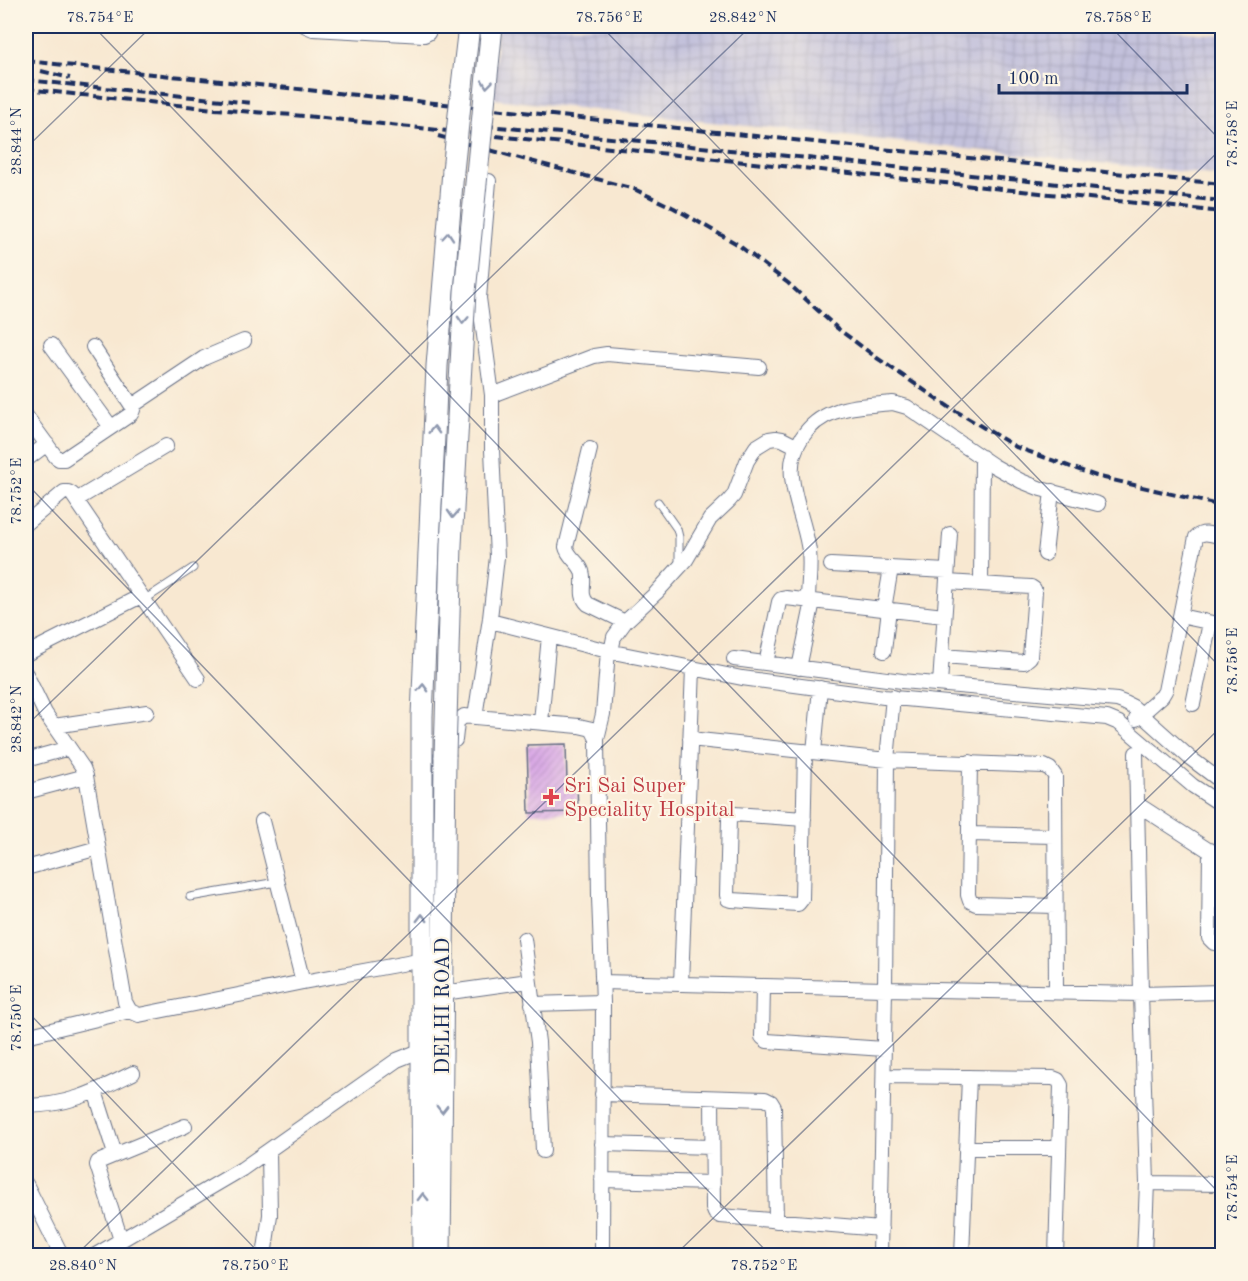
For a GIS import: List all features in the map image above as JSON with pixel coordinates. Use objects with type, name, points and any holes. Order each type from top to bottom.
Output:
[{"type":"main road","points":[[423,1256],[432,1049],[432,958],[422,837],[422,716],[437,366],[453,171],[469,26]]},
{"type":"main road","name":"DELHI ROAD","points":[[432,958],[443,836],[451,545],[465,292],[492,26]]},
{"type":"main road","name":"DELHI ROAD","points":[[432,1049],[440,1256]]},
{"type":"street","points":[[306,26],[313,29],[424,35],[428,33],[431,26]]},
{"type":"street","points":[[475,717],[497,557],[492,395],[479,297],[489,181]]},
{"type":"street","points":[[132,406],[204,358],[244,341]]},
{"type":"street","points":[[51,345],[111,428]]},
{"type":"street","points":[[26,416],[56,457],[64,459],[131,414],[134,410],[132,406],[93,347]]},
{"type":"street","points":[[492,395],[594,356],[607,354],[759,367]]},
{"type":"street","points":[[799,668],[811,601],[809,552],[791,467],[796,446],[804,435],[814,424],[833,412],[845,408],[893,403],[907,406],[994,466],[1021,481],[1098,504]]},
{"type":"street","points":[[602,1256],[603,1002],[597,739],[603,714],[611,647],[625,622],[656,594],[692,552],[710,519],[734,495],[747,461],[756,447],[769,439],[776,438],[796,446]]},
{"type":"street","points":[[26,460],[47,444]]},
{"type":"street","points":[[76,500],[166,446]]},
{"type":"street","points":[[590,448],[566,550],[583,573],[585,601],[625,622]]},
{"type":"street","points":[[981,584],[982,457]]},
{"type":"street","points":[[26,524],[64,492],[68,492],[76,500],[198,679]]},
{"type":"street","points":[[1045,554],[1052,492]]},
{"type":"street","points":[[1134,722],[1165,691],[1196,537],[1204,533],[1222,537]]},
{"type":"street","points":[[940,684],[950,534]]},
{"type":"street","points":[[831,565],[891,568],[981,584],[1034,589],[1030,657],[1024,663],[942,656]]},
{"type":"street","points":[[884,651],[891,568]]},
{"type":"street","points":[[26,654],[142,598]]},
{"type":"street","points":[[766,663],[781,599],[944,616]]},
{"type":"street","points":[[1180,616],[1216,624],[1193,704]]},
{"type":"street","points":[[490,621],[742,678],[820,688],[886,690],[1134,722],[1190,758],[1222,782]]},
{"type":"street","points":[[541,722],[549,636]]},
{"type":"street","points":[[734,659],[799,668],[886,690],[940,684],[1125,702],[1134,722],[1193,786],[1222,805]]},
{"type":"street","points":[[681,984],[693,668]]},
{"type":"street","points":[[26,674],[45,713],[83,768],[86,776],[125,1002],[130,1011],[139,1016],[432,958]]},
{"type":"street","points":[[804,819],[735,814],[731,816],[729,819],[728,898],[798,904],[801,902],[809,752],[820,688]]},
{"type":"street","points":[[880,1256],[885,989],[886,690]]},
{"type":"street","points":[[54,726],[147,712]]},
{"type":"street","points":[[422,837],[443,836],[450,816],[453,800],[456,726],[460,718],[464,716],[579,726],[592,729],[597,739]]},
{"type":"street","points":[[690,739],[887,760],[1044,766],[1050,769],[1055,776],[1056,992]]},
{"type":"street","points":[[26,760],[69,748]]},
{"type":"street","points":[[1136,753],[1147,1182],[1144,1256]]},
{"type":"street","points":[[970,762],[968,895],[970,901],[976,904],[1055,906]]},
{"type":"street","points":[[26,792],[86,776]]},
{"type":"street","points":[[1137,804],[1222,859]]},
{"type":"street","points":[[262,821],[303,982]]},
{"type":"street","points":[[969,834],[1055,836]]},
{"type":"street","points":[[26,868],[98,848]]},
{"type":"street","points":[[1210,850],[1216,896],[1209,938],[1214,943],[1222,943]]},
{"type":"street","points":[[524,939],[538,1042],[543,1151]]},
{"type":"street","points":[[432,994],[529,981]]},
{"type":"street","points":[[602,982],[1141,994],[1222,992]]},
{"type":"street","points":[[764,986],[762,1037],[767,1041],[884,1049]]},
{"type":"street","points":[[532,1004],[603,1002]]},
{"type":"street","points":[[26,1036],[130,1011]]},
{"type":"street","points":[[94,1256],[242,1169],[397,1060],[432,1049]]},
{"type":"street","points":[[26,1106],[56,1104],[85,1096],[134,1073]]},
{"type":"street","points":[[884,1076],[1053,1078],[1058,1080],[1060,1085],[1056,1256]]},
{"type":"street","points":[[962,1256],[969,1077]]},
{"type":"street","points":[[95,1091],[115,1154]]},
{"type":"street","points":[[602,1094],[771,1102],[774,1107],[776,1221]]},
{"type":"street","points":[[712,1098],[712,1183],[715,1213],[720,1216],[880,1229]]},
{"type":"street","points":[[121,1240],[97,1166],[98,1162],[185,1126]]},
{"type":"street","points":[[602,1144],[712,1147]]},
{"type":"street","points":[[966,1148],[1059,1148]]},
{"type":"street","points":[[264,1256],[270,1215],[268,1151]]},
{"type":"street","points":[[602,1179],[712,1183]]},
{"type":"street","points":[[1147,1182],[1222,1184]]},
{"type":"street","points":[[26,1184],[31,1207],[62,1256]]},
{"type":"lane","points":[[658,502],[677,529],[679,567]]},
{"type":"lane","points":[[142,598],[193,568]]},
{"type":"lane","points":[[190,897],[277,882]]},
{"type":"shaded area","points":[[497,26],[1120,26],[1222,35],[1222,176],[493,99]]},
{"type":"building","points":[[566,744],[567,784],[577,783],[578,812],[529,813],[527,745]]},
{"type":"railway","points":[[26,61],[1222,184]]},
{"type":"railway","points":[[41,71],[70,78]]},
{"type":"railway","points":[[26,80],[252,103]]},
{"type":"railway","points":[[26,89],[1222,212]]},
{"type":"railway","points":[[458,123],[1222,201]]},
{"type":"railway","points":[[438,136],[634,189],[674,208],[737,244],[788,283],[837,328],[877,358],[949,407],[1016,447],[1096,476],[1222,506]]},
{"type":"place","name":"Sri Sai Super Speciality Hospital","points":[[551,797]]}]
